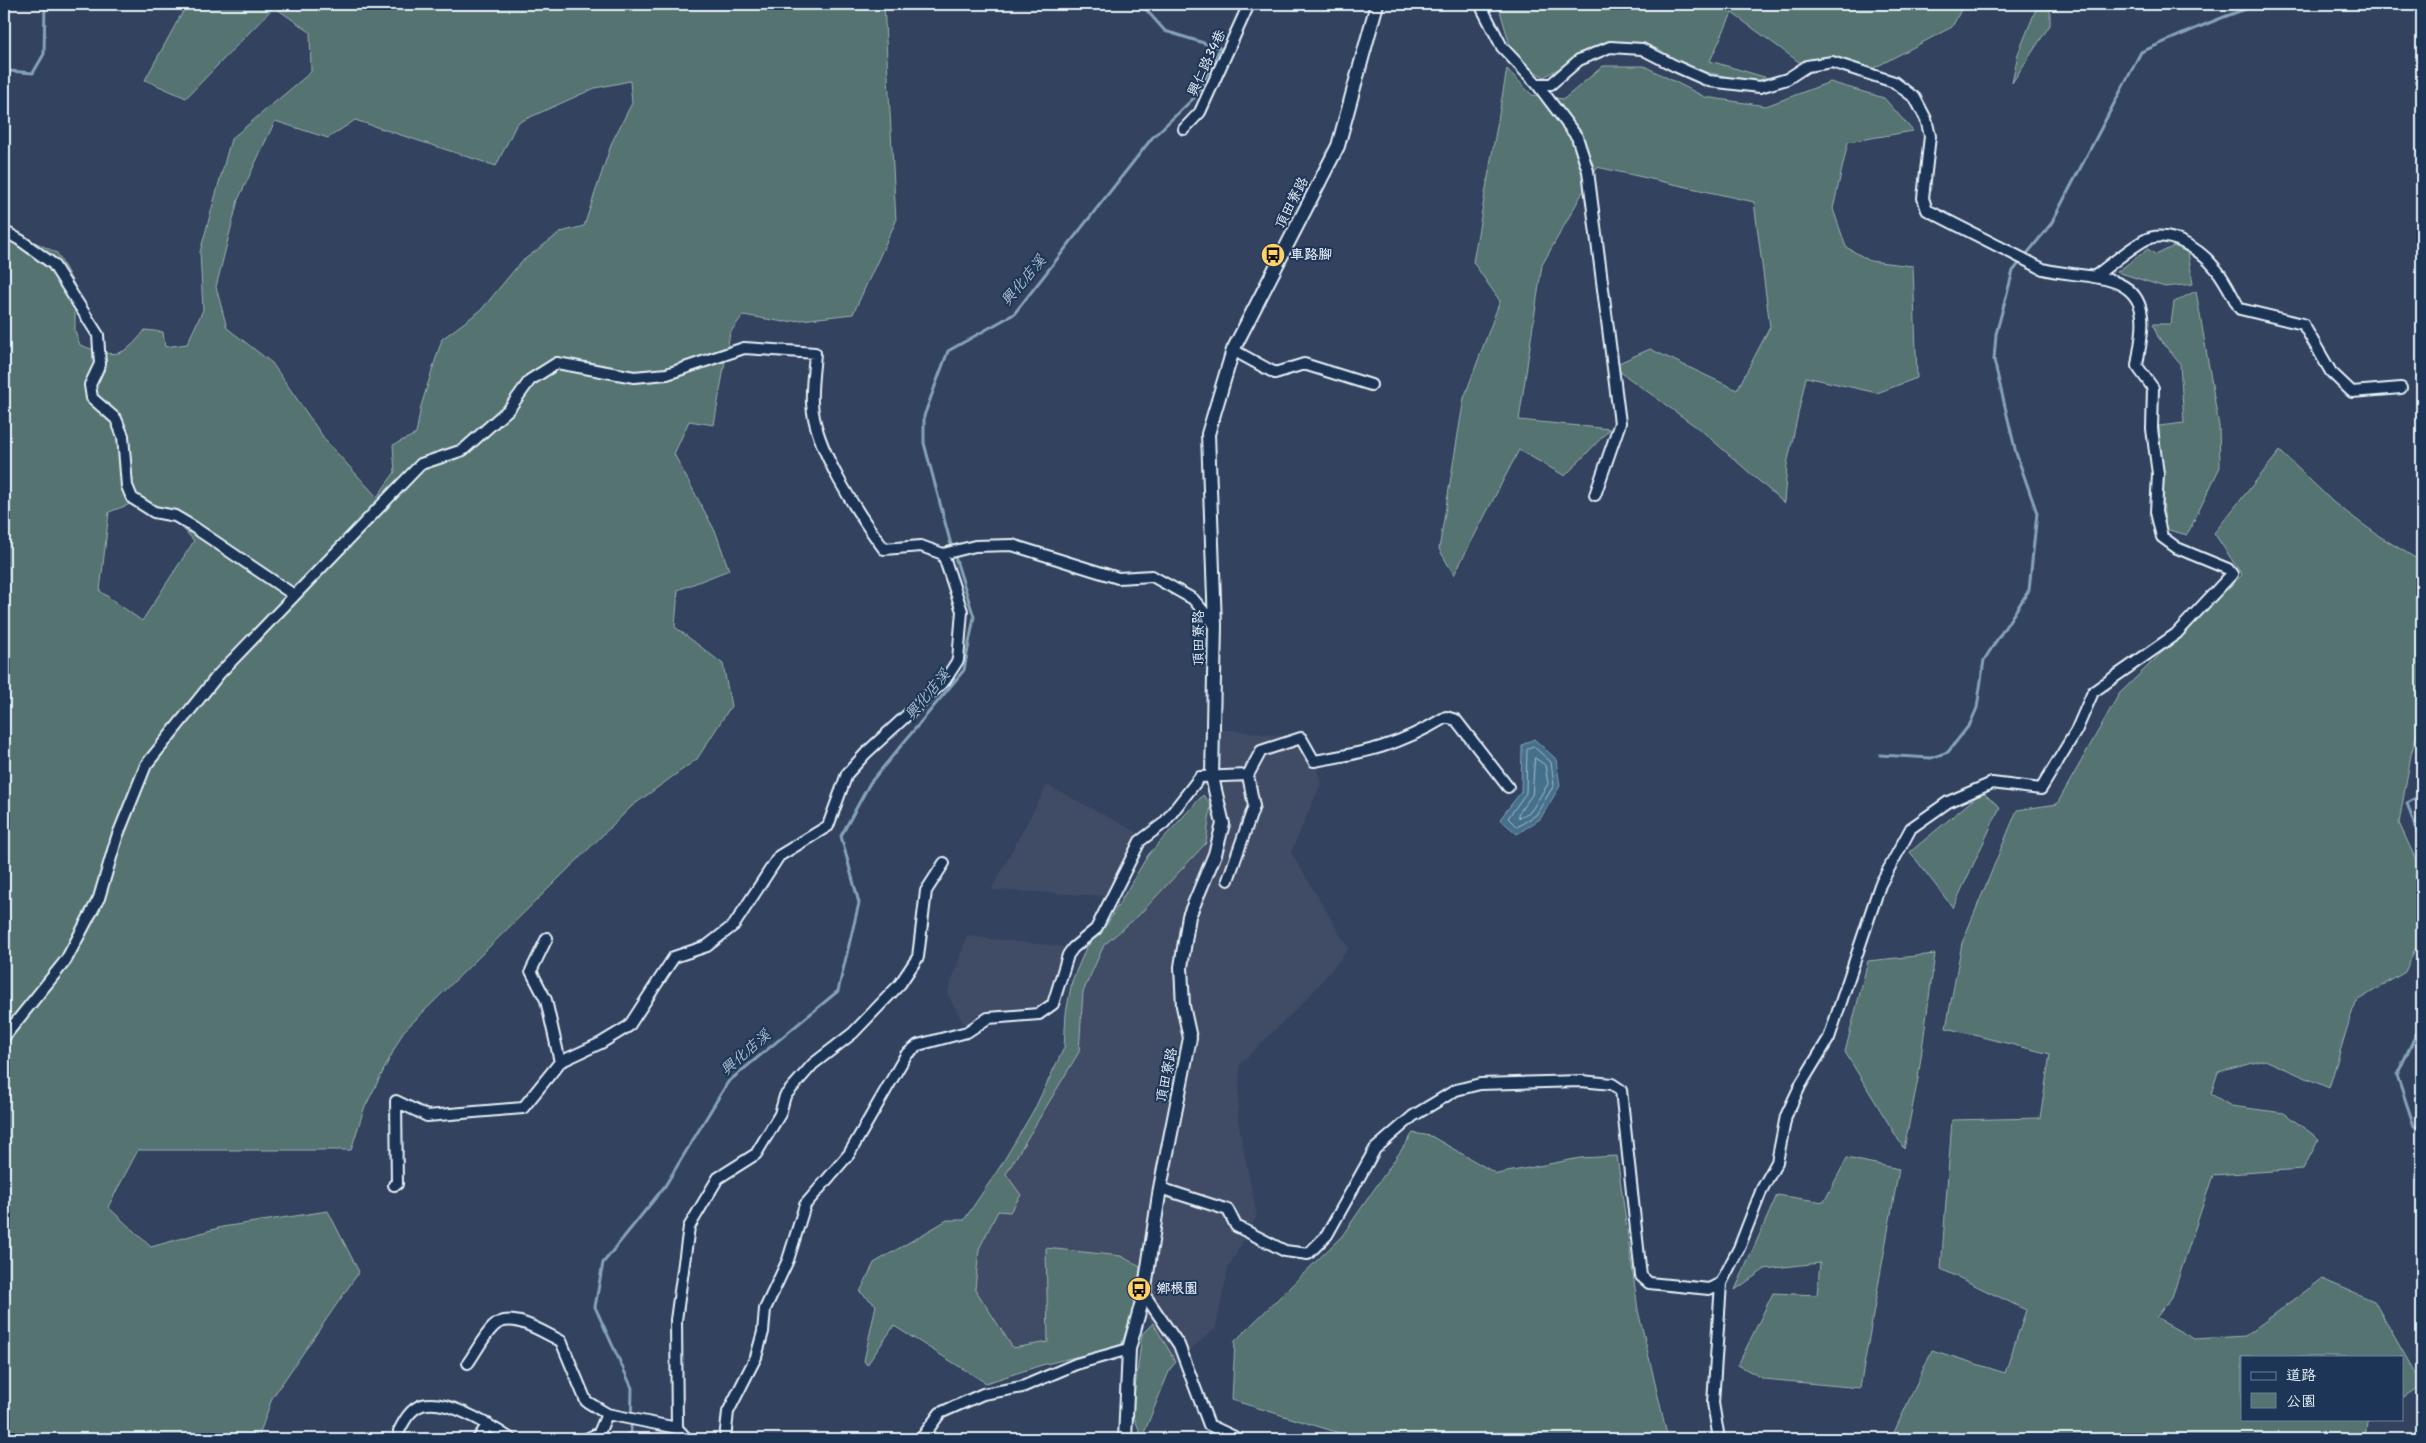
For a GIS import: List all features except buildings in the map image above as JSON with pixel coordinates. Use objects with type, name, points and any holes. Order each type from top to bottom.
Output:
[{"type":"street","name":"興仁路34巷","points":[[1184,129],[1200,112],[1249,4]]},
{"type":"street","name":"頂田寮路","points":[[1125,1439],[1128,1350],[1144,1294],[1160,1188],[1190,1038],[1183,1006],[1181,967],[1189,916],[1215,854],[1223,824],[1212,777],[1215,625],[1208,434],[1233,350],[1338,146],[1376,4]]},
{"type":"street","points":[[1482,4],[1482,8],[1502,47],[1538,84],[1576,137],[1588,171],[1620,424],[1595,495]]},
{"type":"street","points":[[1538,84],[1552,84],[1579,60],[1610,47],[1642,49],[1674,66],[1709,81],[1760,87],[1786,79],[1807,66],[1832,62],[1894,82],[1914,98],[1928,127],[1930,136],[1922,198],[1927,210],[2043,269],[2124,284],[2139,299],[2142,317],[2137,366],[2153,388],[2152,429],[2158,474],[2156,512],[2162,537],[2177,548],[2228,569],[2232,574],[2176,634],[2093,692],[2076,731],[2041,789],[1992,784],[1948,802],[1911,828],[1880,885],[1829,1038],[1801,1084],[1786,1116],[1777,1162],[1762,1189],[1739,1248],[1721,1283],[1713,1403],[1719,1439]]},
{"type":"street","points":[[4,231],[53,264],[98,334],[100,364],[90,385],[92,398],[116,420],[123,436],[127,486],[132,498],[154,512],[175,516],[192,526],[294,595]]},
{"type":"street","points":[[2094,277],[2144,240],[2161,236],[2177,240],[2193,249],[2216,269],[2240,309],[2303,324],[2332,372],[2352,392],[2401,388]]},
{"type":"street","points":[[4,1037],[66,960],[94,906],[117,837],[146,765],[219,674],[422,464],[463,450],[509,410],[530,380],[557,363],[634,377],[668,374],[744,348],[815,353],[812,404],[822,446],[865,524],[884,549],[921,546],[943,554],[975,546],[1012,545],[1118,578],[1152,576],[1193,599],[1215,625]]},
{"type":"street","points":[[1233,350],[1275,374],[1304,364],[1371,385]]},
{"type":"street","points":[[394,1185],[398,1184],[396,1101],[427,1116],[523,1108],[560,1062],[601,1043],[628,1026],[674,957],[707,946],[734,925],[780,856],[828,826],[847,774],[866,753],[945,680],[958,660],[962,611],[943,554]]},
{"type":"street","points":[[1228,880],[1254,806],[1248,775],[1261,751],[1301,738],[1314,761],[1372,751],[1417,734],[1446,717],[1456,720],[1508,787]]},
{"type":"street","points":[[725,1439],[728,1412],[756,1357],[763,1332],[765,1309],[788,1260],[805,1205],[848,1154],[906,1055],[918,1045],[967,1032],[988,1018],[1039,1014],[1053,1004],[1068,955],[1073,948],[1096,929],[1140,841],[1164,823],[1200,777],[1248,775]]},
{"type":"street","points":[[677,1428],[676,1320],[689,1227],[718,1178],[756,1154],[780,1114],[785,1096],[790,1090],[813,1064],[853,1033],[900,984],[918,957],[926,890],[944,863]]},
{"type":"street","points":[[547,938],[531,971],[546,1000],[560,1062]]},
{"type":"street","points":[[1160,1188],[1228,1210],[1236,1226],[1285,1251],[1308,1254],[1327,1235],[1375,1149],[1413,1116],[1456,1090],[1480,1084],[1582,1081],[1612,1084],[1621,1090],[1641,1276],[1649,1283],[1709,1289],[1721,1283]]},
{"type":"street","points":[[1144,1294],[1179,1345],[1209,1425],[1239,1439]]},
{"type":"street","points":[[468,1363],[493,1326],[503,1321],[518,1322],[561,1341],[586,1401],[608,1414],[677,1428],[687,1439]]},
{"type":"street","points":[[920,1439],[940,1413],[983,1394],[1022,1387],[1076,1364],[1128,1350]]},
{"type":"street","points":[[399,1431],[407,1416],[420,1406],[437,1404],[488,1424],[511,1439]]},
{"type":"street","points":[[586,1439],[599,1433],[608,1414]]},
{"type":"street","points":[[478,1439],[488,1424]]},
{"type":"shaded area","points":[[1221,729],[1310,739],[1321,784],[1291,852],[1349,949],[1309,997],[1240,1064],[1238,1120],[1257,1216],[1228,1269],[1216,1328],[1176,1362],[1136,1300],[1140,1267],[1121,1256],[1046,1248],[1049,1342],[1013,1348],[975,1289],[979,1249],[998,1210],[1010,1212],[1006,1174],[1079,1052],[1083,992],[1104,945],[1139,915],[1206,843]]},
{"type":"shaded area","points":[[1047,785],[1137,832],[1107,896],[991,890]]},
{"type":"shaded area","points":[[967,936],[1065,947],[1060,976],[1051,999],[1038,1010],[983,1018],[965,1026],[947,994]]},
{"type":"green space","points":[[187,4],[884,4],[896,221],[853,314],[784,322],[743,315],[730,333],[714,425],[689,421],[674,454],[716,533],[729,570],[678,590],[675,627],[723,664],[731,706],[697,759],[632,806],[403,1032],[364,1109],[351,1150],[138,1150],[108,1207],[151,1247],[222,1227],[328,1211],[359,1272],[272,1398],[258,1439],[4,1439],[4,227],[57,253],[75,286],[75,331],[80,345],[101,352],[117,353],[130,347],[145,330],[163,332],[165,347],[187,344],[203,310],[200,252],[231,139],[311,72],[310,32],[274,7],[186,98],[145,80]],"holes":[[[630,81],[632,103],[612,142],[584,226],[561,232],[521,262],[481,310],[442,339],[421,406],[416,434],[393,445],[395,472],[377,497],[326,441],[272,363],[227,328],[216,287],[238,200],[275,121],[328,138],[355,120],[496,166],[517,123],[595,88]],[[141,500],[168,511],[194,541],[142,621],[100,591],[109,512]]]},
{"type":"green space","points":[[1498,4],[1767,4],[1776,8],[1792,4],[1964,4],[1952,27],[1872,69],[1799,62],[1732,13],[1710,61],[1771,79],[1759,84],[1684,67],[1644,43],[1598,46],[1544,77],[1514,59]]},
{"type":"green space","points":[[2038,4],[2053,4],[2050,11],[2050,25],[2012,83],[2018,54]]},
{"type":"green space","points":[[1603,66],[1644,66],[1705,97],[1766,106],[1830,82],[1884,98],[1913,131],[1848,142],[1833,209],[1846,247],[1870,261],[1913,266],[1917,378],[1877,393],[1806,377],[1787,465],[1784,503],[1702,431],[1612,366],[1650,349],[1737,390],[1770,327],[1754,202],[1597,167],[1542,265],[1519,420],[1610,429],[1565,476],[1519,450],[1454,575],[1439,549],[1464,398],[1500,301],[1473,262],[1507,69],[1532,95],[1564,99]]},
{"type":"green space","points":[[2176,245],[2188,252],[2193,284],[2165,287],[2117,272],[2148,249],[2156,255]]},
{"type":"green space","points":[[2196,291],[2219,426],[2220,467],[2187,535],[2165,529],[2159,426],[2184,423],[2180,364],[2158,337],[2153,324],[2171,324],[2174,302]]},
{"type":"green space","points":[[2280,451],[2334,503],[2379,536],[2422,562],[2422,716],[2411,755],[2399,823],[2422,873],[2422,933],[2405,972],[2355,1002],[2329,1088],[2265,1060],[2218,1072],[2211,1094],[2231,1106],[2284,1113],[2319,1139],[2303,1169],[2213,1175],[2172,1297],[2156,1318],[2194,1339],[2245,1336],[2322,1279],[2374,1301],[2422,1385],[2404,1397],[2404,1356],[2241,1356],[2241,1420],[2369,1420],[2367,1422],[2365,1439],[1891,1439],[1932,1350],[2005,1373],[2026,1310],[1941,1269],[1952,1120],[2040,1118],[2050,1054],[1946,1028],[1962,943],[2017,810],[2057,804],[2119,694],[2242,575],[2214,533]]},
{"type":"green space","points":[[1982,792],[2000,807],[1953,908],[1910,852]]},
{"type":"green space","points":[[1203,795],[1211,804],[1206,843],[1139,915],[1104,945],[1083,992],[1079,1052],[1006,1174],[1021,1195],[1010,1212],[998,1211],[979,1249],[975,1289],[1013,1348],[1048,1342],[1046,1248],[1121,1256],[1140,1267],[1136,1300],[1121,1346],[1042,1365],[986,1383],[894,1326],[867,1365],[864,1361],[876,1305],[860,1292],[874,1263],[947,1220],[964,1220],[1000,1167],[1035,1108],[1064,1048],[1066,1013],[1072,981],[1086,948],[1107,924],[1148,855]]},
{"type":"green space","points":[[1935,954],[1918,1079],[1904,1149],[1845,1052],[1868,961]]},
{"type":"green space","points":[[1413,1133],[1431,1136],[1497,1174],[1580,1158],[1617,1156],[1638,1310],[1668,1439],[1359,1439],[1232,1400],[1235,1341],[1342,1236]]},
{"type":"green space","points":[[1847,1158],[1899,1169],[1860,1388],[1764,1379],[1738,1365],[1773,1293],[1817,1295],[1820,1263],[1765,1269],[1735,1290],[1777,1195],[1824,1202]]},
{"type":"green space","points":[[1153,1323],[1176,1362],[1170,1369],[1142,1438],[1132,1412],[1142,1334]]},
{"type":"water","points":[[1534,739],[1556,759],[1560,786],[1540,819],[1517,834],[1500,819],[1521,792],[1522,745]]},
{"type":"waterway","points":[[4,75],[9,71],[33,73],[44,54],[45,4]]},
{"type":"waterway","name":"興化店溪","points":[[619,1439],[631,1432],[632,1388],[595,1307],[603,1263],[665,1186],[728,1082],[838,991],[859,903],[841,836],[870,783],[964,670],[974,617],[950,541],[924,443],[924,416],[948,351],[1014,314],[1152,138],[1196,96],[1220,48],[1165,31],[1141,4]]},
{"type":"waterway","points":[[1880,755],[1931,758],[1948,752],[1970,724],[1977,708],[1984,660],[2029,590],[2037,513],[2016,453],[1994,360],[1996,334],[2013,271],[2051,224],[2141,52],[2208,23],[2249,8],[2251,4]]},
{"type":"waterway","points":[[2422,795],[2407,803],[2422,847]]},
{"type":"waterway","points":[[2422,1015],[2418,1030],[2397,1075],[2414,1126],[2422,1131]]},
{"type":"place","name":"車路腳","points":[[1273,255]]},
{"type":"place","name":"鄉根園","points":[[1139,1289]]}]
